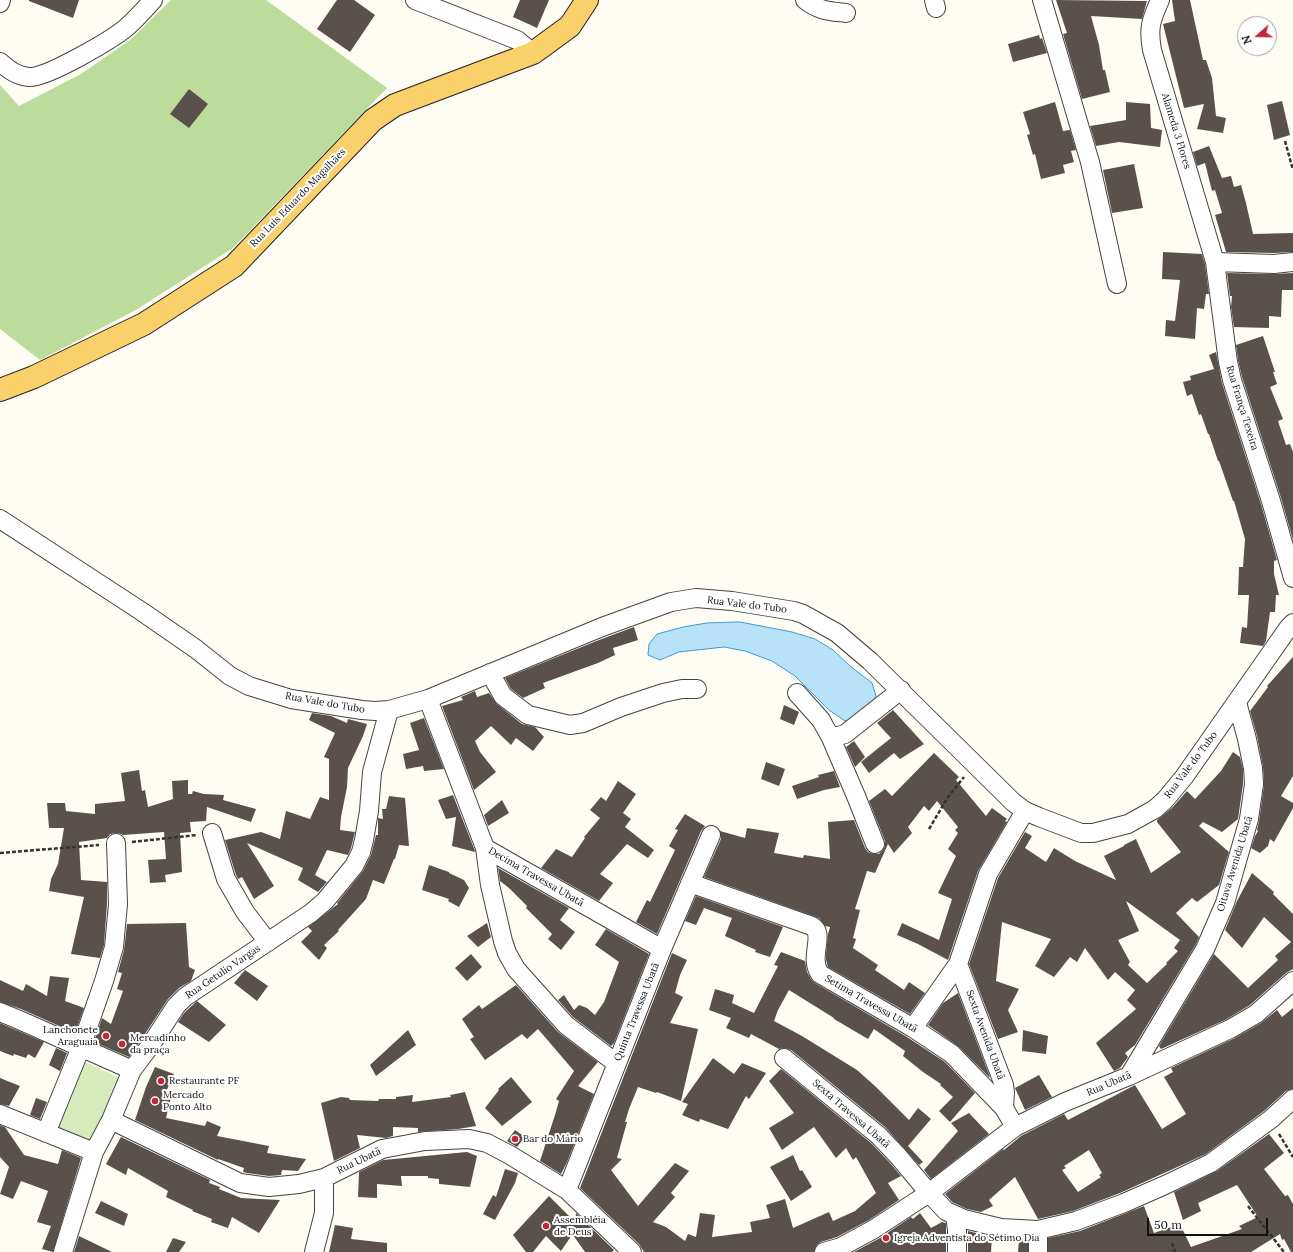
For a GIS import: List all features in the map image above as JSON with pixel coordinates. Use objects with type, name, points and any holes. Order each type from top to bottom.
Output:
[{"type":"main road","name":"Rua Luís Eduardo Magalhães","points":[[0,390],[34,377],[144,324],[234,266],[373,120],[395,105],[534,53],[570,26],[587,0]]},
{"type":"street","points":[[0,62],[13,73],[30,77],[47,73],[62,67],[116,36],[128,27],[153,0]]},
{"type":"street","points":[[418,0],[517,40],[534,53]]},
{"type":"street","points":[[805,0],[820,10],[846,14]]},
{"type":"street","points":[[1042,0],[1090,162],[1117,284]]},
{"type":"street","name":"Alameda 3 Flores","points":[[1160,0],[1152,20],[1149,36],[1215,262]]},
{"type":"street","points":[[1215,262],[1274,264],[1293,262]]},
{"type":"street","name":"Rua França Texeira","points":[[1215,262],[1228,362],[1232,380],[1271,501],[1293,578]]},
{"type":"street","name":"Rua Vale do Tubo","points":[[0,519],[141,611],[230,676],[249,686],[291,699],[362,710],[389,710],[428,699],[602,628],[671,602],[696,598],[732,601],[799,612],[837,633],[870,661],[901,690],[1005,795],[1025,811],[1081,833],[1093,833],[1128,824],[1155,809],[1165,800],[1184,777],[1293,623]]},
{"type":"street","points":[[490,673],[503,696],[528,715],[570,725],[583,723],[621,707],[663,693],[682,689],[697,689]]},
{"type":"street","points":[[831,738],[846,734],[901,690]]},
{"type":"street","points":[[797,693],[821,720],[831,738],[875,844]]},
{"type":"street","name":"Decima Travessa Ubatã","points":[[428,699],[485,848],[662,949]]},
{"type":"street","name":"Oitava Avenida Ubatã","points":[[1129,1076],[1205,949],[1225,903],[1247,827],[1254,784],[1253,768],[1237,702]]},
{"type":"street","name":"Rua Getulio Vargas","points":[[63,1252],[94,1152],[111,1120],[132,1070],[150,1046],[176,1006],[185,998],[316,909],[325,901],[354,866],[361,852],[364,840],[369,811],[372,772],[389,710]]},
{"type":"street","points":[[913,1028],[958,964],[988,874],[1025,811]]},
{"type":"street","points":[[212,833],[226,879],[245,912],[268,942]]},
{"type":"street","name":"Quinta Travessa Ubatã","points":[[567,1190],[662,949],[711,835]]},
{"type":"street","points":[[46,1133],[81,1047],[104,982],[114,947],[118,904],[116,843]]},
{"type":"street","points":[[485,848],[490,884],[503,941],[512,963],[566,1025],[616,1063]]},
{"type":"street","name":"Setima Travessa Ubatã","points":[[690,883],[816,928],[818,934],[815,966],[820,974],[913,1028],[952,1054],[1004,1108],[1015,1127]]},
{"type":"street","name":"Sexta Avenida Ubatã","points":[[958,964],[1004,1086],[1004,1108]]},
{"type":"street","name":"Rua Ubatã","points":[[824,1252],[841,1247],[874,1229],[929,1193],[1015,1127],[1065,1102],[1129,1076],[1200,1044],[1237,1025],[1256,1014],[1293,981]]},
{"type":"street","points":[[0,1012],[132,1070]]},
{"type":"street","name":"Sexta Travessa Ubatã","points":[[784,1058],[878,1135],[929,1193]]},
{"type":"street","points":[[929,1193],[946,1211],[964,1219],[1001,1228],[1038,1230],[1076,1221],[1124,1203],[1211,1163],[1270,1119],[1293,1099]]},
{"type":"street","points":[[0,1114],[94,1152]]},
{"type":"street","name":"Rua Ubatã","points":[[111,1120],[240,1183],[269,1187],[299,1184],[324,1178],[382,1149],[425,1141],[469,1139],[487,1143],[510,1155],[567,1190],[632,1252]]},
{"type":"street","points":[[314,1252],[324,1213],[324,1178]]},
{"type":"street","points":[[955,1215],[957,1252]]},
{"type":"street","points":[[1038,1230],[1038,1252]]},
{"type":"path","points":[[1285,140],[1293,170]]},
{"type":"path","points":[[928,829],[948,797],[975,764]]},
{"type":"path","points":[[1270,1119],[1293,1157]]},
{"type":"path","points":[[1248,1206],[1284,1252]]},
{"type":"path","points":[[1172,1243],[1175,1252]]},
{"type":"green space","points":[[171,0],[266,0],[387,88],[233,248],[136,310],[40,360],[0,329],[0,85],[19,106],[81,74],[130,40]]},
{"type":"green space","points":[[85,1062],[122,1079],[92,1146],[55,1129]]},
{"type":"water","points":[[740,622],[792,632],[815,639],[833,650],[850,666],[872,683],[876,696],[868,710],[854,719],[845,721],[829,710],[795,676],[772,661],[745,651],[724,647],[679,652],[660,660],[648,655],[649,644],[657,634],[683,627],[707,623]]},
{"type":"building","points":[[29,0],[79,0],[73,18]]},
{"type":"building","points":[[337,0],[354,0],[375,15],[350,52],[317,29]]},
{"type":"building","points":[[520,0],[549,0],[537,28],[513,17]]},
{"type":"building","points":[[1056,0],[1147,1],[1142,19],[1091,16],[1099,45],[1103,70],[1105,70],[1110,92],[1082,99],[1063,34],[1067,33]]},
{"type":"building","points":[[1172,0],[1190,0],[1203,60],[1206,60],[1212,78],[1216,116],[1226,118],[1223,133],[1197,129],[1204,104],[1184,108],[1163,24],[1175,21]]},
{"type":"building","points":[[1039,35],[1040,39],[1042,38],[1047,53],[1013,62],[1008,44]]},
{"type":"building","points":[[189,89],[208,104],[189,128],[170,114]]},
{"type":"building","points":[[1282,101],[1290,135],[1274,140],[1267,105]]},
{"type":"building","points":[[1055,102],[1063,131],[1070,130],[1076,150],[1071,151],[1074,162],[1063,165],[1065,173],[1041,179],[1035,154],[1033,155],[1027,135],[1030,134],[1023,112]]},
{"type":"building","points":[[1126,102],[1150,104],[1151,128],[1162,130],[1160,147],[1119,142],[1096,146],[1090,126],[1126,120]]},
{"type":"building","points":[[1209,146],[1222,178],[1231,176],[1234,187],[1241,185],[1253,234],[1293,233],[1293,252],[1226,252],[1215,215],[1222,213],[1215,190],[1212,191],[1205,163],[1197,166],[1193,152]]},
{"type":"building","points":[[1134,164],[1143,208],[1112,213],[1103,170]]},
{"type":"building","points":[[1163,252],[1202,254],[1205,264],[1209,294],[1206,294],[1204,309],[1197,308],[1195,339],[1165,336],[1166,320],[1175,321],[1180,280],[1162,279]]},
{"type":"building","points":[[1227,273],[1293,273],[1293,290],[1282,290],[1281,317],[1269,316],[1269,328],[1234,327],[1231,307],[1232,296],[1230,296]]},
{"type":"building","points":[[1263,336],[1275,372],[1273,372],[1277,384],[1270,387],[1283,419],[1278,421],[1286,445],[1290,444],[1293,452],[1293,540],[1238,360],[1236,345]]},
{"type":"building","points":[[1216,352],[1222,383],[1261,504],[1277,560],[1274,561],[1274,574],[1279,595],[1276,595],[1275,612],[1270,612],[1266,641],[1263,646],[1240,643],[1242,627],[1247,628],[1249,595],[1238,595],[1239,567],[1243,567],[1245,539],[1234,501],[1209,434],[1201,414],[1199,415],[1192,394],[1187,396],[1183,382],[1191,380],[1190,376],[1214,369],[1209,355]]},
{"type":"building","points":[[634,627],[638,640],[613,648],[615,655],[598,663],[543,683],[545,688],[523,698],[511,689],[505,678],[599,640]]},
{"type":"building","points":[[1293,657],[1293,776],[1281,796],[1293,803],[1293,808],[1274,842],[1270,839],[1268,846],[1260,853],[1251,848],[1258,831],[1264,785],[1263,767],[1250,711],[1268,687],[1267,686]]},
{"type":"building","points":[[475,691],[477,697],[489,693],[497,704],[522,724],[535,727],[544,737],[533,751],[516,738],[511,745],[491,726],[475,741],[480,752],[496,772],[474,790],[442,706],[463,700],[461,697]]},
{"type":"building","points":[[784,705],[799,712],[794,725],[780,719]]},
{"type":"building","points":[[893,710],[924,744],[900,759],[894,753],[869,773],[861,762],[891,738],[877,723]]},
{"type":"building","points":[[312,713],[331,716],[347,723],[348,719],[367,724],[348,768],[347,787],[341,817],[340,830],[355,832],[351,848],[348,855],[327,850],[315,875],[327,882],[318,892],[298,880],[303,868],[247,843],[274,886],[254,899],[242,877],[238,879],[236,875],[225,840],[261,832],[280,839],[286,811],[310,819],[320,797],[329,800],[329,759],[324,757],[335,733],[309,720]]},
{"type":"building","points":[[424,718],[444,769],[424,771],[423,766],[406,769],[403,754],[419,750],[410,723]]},
{"type":"building","points":[[854,741],[865,757],[855,767],[846,747]]},
{"type":"building","points":[[1233,752],[1240,757],[1243,769],[1243,784],[1238,819],[1222,832],[1203,822],[1199,826],[1229,852],[1219,885],[1197,902],[1192,898],[1176,913],[1199,937],[1135,1045],[1125,1053],[1128,1057],[1120,1068],[1114,1071],[1096,1043],[1136,1009],[1127,1000],[1135,990],[1115,972],[1108,980],[1085,948],[1077,962],[1070,957],[1054,977],[1035,966],[1051,939],[1002,922],[996,981],[1019,989],[1008,1010],[1018,1032],[998,1039],[969,964],[998,878],[1025,832],[1032,836],[1025,848],[1046,862],[1054,848],[1075,861],[1116,880],[1104,856],[1136,839],[1151,873],[1181,852],[1157,820],[1172,808],[1187,791],[1195,799],[1221,771]],"holes":[[[1126,901],[1180,940],[1174,948],[1178,951],[1147,983],[1128,965],[1130,962],[1118,940],[1139,931]]]},
{"type":"building","points":[[934,753],[959,777],[956,780],[986,816],[992,808],[1007,819],[1005,821],[1007,822],[978,871],[948,960],[897,935],[902,923],[939,940],[952,899],[938,893],[956,856],[948,849],[958,833],[955,830],[958,827],[937,801],[929,811],[924,806],[908,827],[912,833],[894,853],[888,844],[875,873],[867,871],[855,909],[860,910],[853,938],[856,939],[853,948],[878,965],[875,970],[904,990],[909,982],[925,993],[910,1014],[828,967],[826,954],[830,927],[825,926],[819,918],[704,877],[721,839],[720,831],[745,838],[747,828],[779,833],[774,853],[803,858],[804,855],[830,859],[828,822],[854,820],[865,848],[868,852],[879,854],[885,846],[885,841],[869,801],[885,789],[892,796]]},
{"type":"building","points":[[766,762],[785,769],[779,786],[761,779]]},
{"type":"building","points":[[139,770],[142,791],[145,790],[148,807],[173,799],[172,781],[188,780],[188,794],[192,794],[193,791],[204,794],[224,795],[223,800],[256,809],[251,822],[207,807],[206,821],[190,822],[191,832],[180,833],[182,872],[165,875],[166,882],[150,883],[148,860],[166,859],[164,832],[123,835],[115,833],[110,834],[107,838],[79,842],[81,880],[107,882],[107,904],[104,945],[100,958],[71,954],[84,897],[49,891],[51,879],[58,864],[64,828],[49,828],[47,803],[65,803],[66,811],[95,814],[95,804],[125,801],[121,773]]},
{"type":"building","points":[[834,771],[840,787],[824,790],[797,799],[792,786],[819,777],[818,775]]},
{"type":"building","points":[[618,781],[636,794],[623,813],[631,819],[625,827],[654,850],[648,858],[627,844],[600,874],[613,883],[599,901],[541,868],[556,849],[572,857],[585,838],[584,837],[600,818],[590,810],[601,797],[606,801]]},
{"type":"building","points":[[453,795],[475,852],[452,846],[456,817],[446,819],[438,800]]},
{"type":"building","points":[[389,796],[405,798],[409,846],[399,845],[395,859],[384,884],[373,880],[366,899],[338,930],[339,931],[324,945],[327,948],[319,960],[301,942],[312,931],[308,927],[338,904],[337,903],[363,871],[371,855],[376,835],[378,835],[378,818],[383,819],[382,809],[386,809]]},
{"type":"building","points":[[502,800],[509,813],[488,826],[484,815]]},
{"type":"building","points":[[685,814],[705,826],[701,831],[657,934],[636,922],[647,900],[650,902],[675,850],[669,846],[678,830],[675,829]]},
{"type":"building","points":[[429,865],[449,872],[464,880],[469,888],[459,907],[448,901],[449,899],[422,890]]},
{"type":"building","points":[[498,868],[569,908],[560,920],[575,932],[561,950],[548,939],[552,934],[526,908],[527,906],[500,881]]},
{"type":"building","points":[[1252,873],[1274,892],[1273,894],[1293,914],[1293,969],[1286,973],[1250,1005],[1225,1020],[1161,1049],[1159,1046],[1214,954],[1248,988],[1278,960],[1275,956],[1291,942],[1264,917],[1242,948],[1225,930],[1237,901]]},
{"type":"building","points":[[696,896],[783,927],[770,957],[755,952],[756,950],[725,936],[732,918],[704,908],[696,925],[685,921]]},
{"type":"building","points":[[186,923],[189,967],[195,970],[191,981],[179,988],[168,999],[129,1057],[94,1042],[102,1018],[111,1024],[123,991],[117,989],[122,973],[118,972],[124,950],[127,924]]},
{"type":"building","points":[[487,923],[491,937],[478,947],[467,936]]},
{"type":"building","points":[[606,929],[649,954],[614,1043],[611,1046],[573,1017],[558,1000],[564,995],[574,1010],[579,1005],[587,1008],[595,1015],[604,1002],[619,962],[595,945]]},
{"type":"building","points":[[781,952],[805,961],[807,972],[815,983],[907,1037],[945,1062],[975,1093],[950,1122],[939,1111],[953,1097],[940,1085],[941,1084],[903,1056],[905,1051],[874,1029],[868,1039],[789,990],[774,1021],[802,1036],[857,1070],[909,1120],[918,1108],[931,1119],[908,1146],[923,1162],[919,1165],[885,1127],[791,1050],[785,1048],[779,1049],[751,1034],[749,1038],[726,1028],[731,1018],[709,1010],[715,989],[734,995],[732,1003],[754,1013],[778,966],[774,965]]},
{"type":"building","points":[[672,953],[687,960],[680,975],[675,993],[683,997],[670,1023],[698,1029],[681,1101],[638,1087],[629,1109],[617,1158],[622,1159],[611,1170],[638,1206],[675,1163],[689,1171],[671,1193],[675,1197],[653,1222],[666,1227],[685,1241],[688,1234],[696,1237],[700,1213],[715,1215],[712,1237],[752,1232],[750,1222],[770,1218],[766,1205],[785,1199],[793,1228],[829,1212],[833,1221],[855,1211],[876,1193],[856,1157],[853,1160],[846,1148],[836,1158],[814,1127],[782,1150],[769,1128],[794,1113],[769,1081],[781,1069],[871,1143],[890,1163],[901,1176],[888,1183],[899,1200],[869,1220],[837,1237],[821,1242],[817,1245],[814,1252],[644,1252],[639,1244],[580,1188]]},
{"type":"building","points":[[471,954],[482,967],[467,981],[455,968]]},
{"type":"building","points":[[245,970],[268,986],[257,1001],[234,983]]},
{"type":"building","points":[[50,976],[69,978],[65,1001],[84,1008],[75,1033],[21,1009],[0,1002],[0,980],[23,991],[26,984],[47,996]]},
{"type":"building","points":[[516,985],[558,1032],[598,1062],[578,1086],[594,1094],[561,1174],[540,1161],[559,1101],[556,1099],[574,1071],[538,1029],[527,1039],[522,1034],[485,1060],[470,1039],[474,1037],[462,1019],[479,1005],[482,1009]]},
{"type":"building","points":[[958,993],[990,1077],[959,1047],[928,1025],[943,1003]]},
{"type":"building","points":[[197,1001],[226,1025],[209,1042],[178,1022],[184,1013]]},
{"type":"building","points":[[1293,1008],[1293,1089],[1286,1091],[1264,1111],[1206,1154],[1120,1193],[1073,1211],[1038,1219],[1015,1177],[989,1200],[993,1206],[981,1212],[967,1209],[952,1202],[945,1194],[1021,1136],[1064,1114],[1068,1120],[1135,1085],[1162,1129],[1186,1114],[1164,1077],[1173,1072],[1171,1068],[1235,1038],[1261,1023],[1277,1010],[1282,1017]],"holes":[[[1089,1150],[1102,1173],[1099,1175],[1101,1177],[1078,1192],[1062,1170],[1066,1168],[1064,1166]]]},
{"type":"building","points":[[0,1023],[44,1042],[35,1058],[28,1054],[26,1058],[14,1054],[13,1056],[0,1051]]},
{"type":"building","points":[[408,1030],[416,1045],[376,1076],[370,1065]]},
{"type":"building","points":[[1023,1030],[1048,1036],[1046,1054],[1022,1051]]},
{"type":"building","points":[[56,1048],[67,1053],[60,1071],[49,1065]]},
{"type":"building","points":[[713,1058],[734,1074],[742,1063],[766,1073],[749,1099],[746,1096],[728,1129],[700,1119],[699,1122],[682,1115],[688,1104],[682,1102]]},
{"type":"building","points":[[155,1067],[174,1074],[165,1094],[171,1097],[166,1118],[205,1126],[207,1121],[221,1127],[217,1136],[269,1146],[267,1153],[306,1159],[298,1171],[282,1170],[281,1175],[269,1176],[243,1172],[244,1168],[218,1160],[135,1120],[146,1087]]},
{"type":"building","points":[[1039,1075],[1052,1097],[1025,1110],[1015,1088]]},
{"type":"building","points":[[511,1077],[532,1102],[502,1126],[485,1108],[499,1090],[498,1089]]},
{"type":"building","points":[[0,1078],[20,1086],[9,1106],[0,1104]]},
{"type":"building","points":[[465,1092],[476,1126],[418,1132],[418,1128],[393,1127],[393,1136],[386,1138],[357,1135],[360,1148],[334,1161],[321,1103],[341,1097],[349,1098],[350,1100],[378,1101],[379,1099],[396,1099],[396,1097],[413,1095],[412,1102],[451,1097],[450,1095]]},
{"type":"building","points":[[36,1098],[47,1102],[40,1119],[30,1115]]},
{"type":"building","points":[[969,1113],[989,1134],[931,1179],[924,1170],[958,1131],[951,1123]]},
{"type":"building","points":[[0,1125],[5,1127],[24,1155],[58,1164],[62,1150],[81,1158],[53,1252],[42,1249],[51,1226],[37,1222],[48,1191],[21,1181],[13,1199],[0,1194],[9,1167],[0,1157]]},
{"type":"building","points":[[515,1130],[525,1137],[517,1147],[507,1141]]},
{"type":"building","points":[[1269,1134],[1284,1153],[1264,1169],[1285,1196],[1288,1195],[1293,1204],[1293,1252],[1291,1252],[1284,1239],[1282,1240],[1280,1234],[1251,1252],[1048,1252],[1048,1238],[1080,1231],[1144,1206],[1154,1233],[1180,1224],[1191,1247],[1242,1229],[1239,1226],[1258,1217],[1237,1185],[1198,1203],[1201,1211],[1183,1220],[1174,1192],[1217,1171]]},
{"type":"building","points":[[121,1137],[210,1180],[209,1183],[220,1187],[219,1189],[241,1198],[280,1200],[259,1233],[232,1217],[228,1228],[211,1222],[212,1219],[192,1211],[193,1210],[166,1197],[168,1191],[128,1168],[126,1175],[106,1164]]},
{"type":"building","points":[[467,1152],[477,1156],[470,1187],[439,1184],[439,1179],[428,1178],[428,1176],[401,1176],[402,1186],[377,1184],[377,1198],[358,1197],[359,1172],[383,1160]]},
{"type":"building","points":[[793,1155],[800,1171],[802,1170],[812,1187],[791,1201],[770,1167]]},
{"type":"building","points":[[505,1169],[518,1173],[515,1183],[495,1220],[483,1214],[493,1195],[496,1197]]},
{"type":"building","points":[[549,1196],[575,1222],[576,1213],[614,1250],[612,1252],[585,1252],[573,1235],[574,1232],[561,1251],[546,1236],[533,1252],[526,1252],[513,1235]]},
{"type":"building","points":[[101,1201],[128,1214],[124,1226],[95,1213]]},
{"type":"building","points":[[920,1213],[931,1228],[942,1222],[946,1223],[946,1252],[854,1252],[880,1238],[911,1217],[913,1219]]},
{"type":"building","points":[[335,1225],[353,1228],[351,1239],[387,1243],[387,1252],[329,1252]]},
{"type":"building","points":[[968,1231],[992,1237],[991,1252],[968,1252]]},
{"type":"building","points":[[79,1236],[112,1252],[74,1252]]},
{"type":"building","points":[[173,1238],[186,1242],[179,1252],[166,1252]]},
{"type":"building","points":[[1019,1239],[1028,1240],[1028,1252],[1018,1252]]},
{"type":"place","name":"Lanchonete Araguaia","points":[[106,1036]]},
{"type":"place","name":"Mercadinho da praça","points":[[122,1044]]},
{"type":"place","name":"Restaurante PF","points":[[161,1081]]},
{"type":"place","name":"Mercado Ponto Alto","points":[[155,1101]]},
{"type":"place","name":"Bar do Mário","points":[[515,1139]]},
{"type":"place","name":"Assembléia de Deus","points":[[546,1226]]},
{"type":"place","name":"Igreja Adventista do Sétimo Dia","points":[[886,1238]]}]
